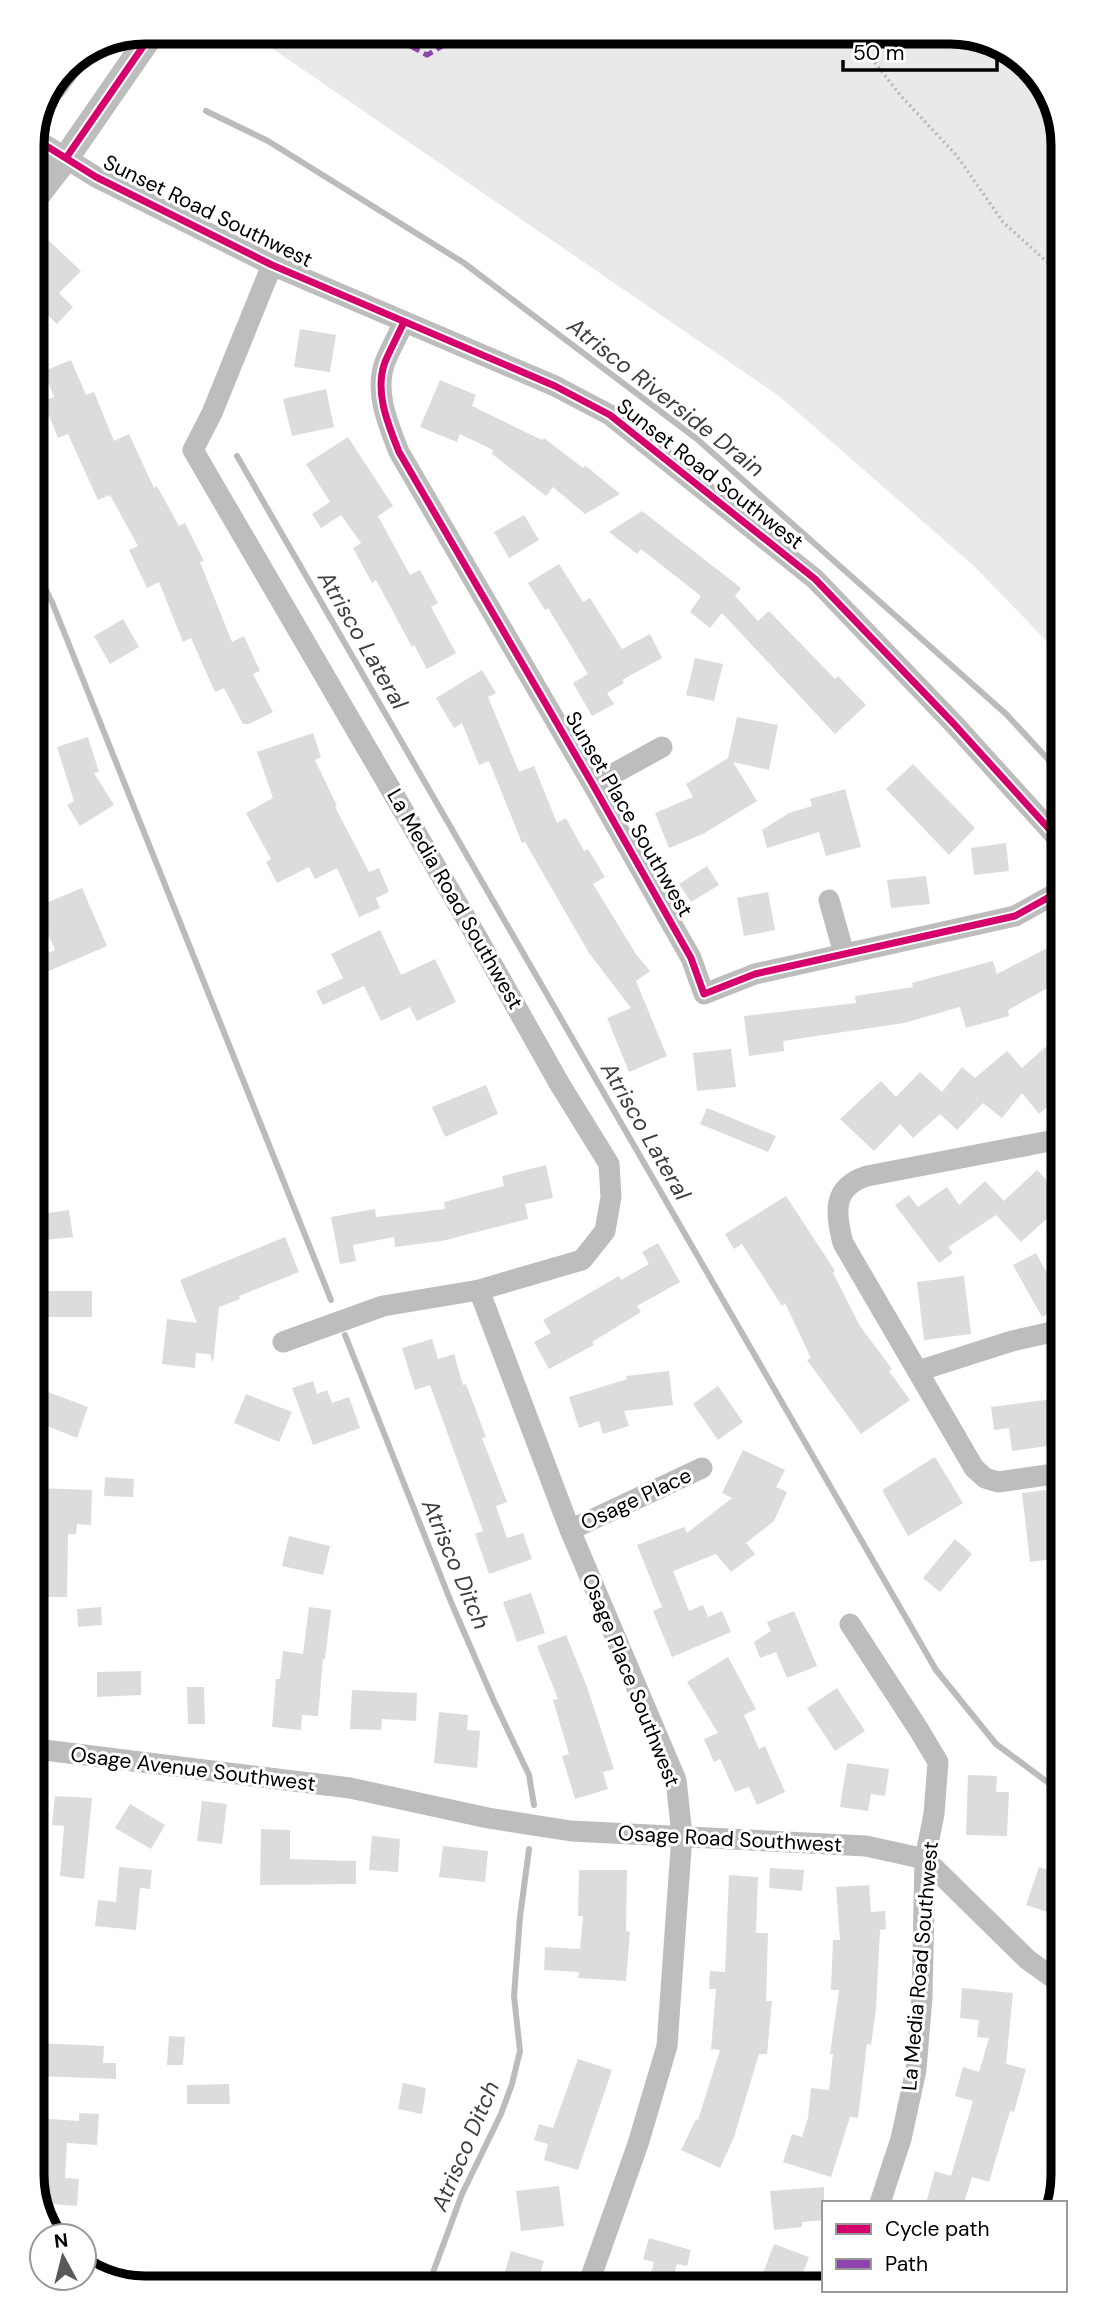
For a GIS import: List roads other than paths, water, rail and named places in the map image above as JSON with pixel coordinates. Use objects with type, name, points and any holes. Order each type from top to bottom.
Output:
[{"type":"main road","points":[[44,186],[145,44]]},
{"type":"street","name":"Sunset Road Southwest","points":[[44,144],[96,177],[272,265],[555,386],[610,415],[815,579],[954,724],[1051,831]]},
{"type":"street","name":"La Media Road Southwest","points":[[272,265],[212,413],[193,450],[559,1083],[609,1164],[611,1198],[605,1231],[582,1260],[479,1290],[383,1306],[283,1342]]},
{"type":"street","name":"Sunset Place Southwest","points":[[404,322],[384,365],[381,397],[399,452],[691,958],[705,994],[755,974],[1016,916],[1051,896]]},
{"type":"street","name":"Sunset Place Southwest","points":[[593,785],[662,747]]},
{"type":"street","points":[[829,900],[844,954]]},
{"type":"street","points":[[1051,1141],[867,1176],[855,1180],[842,1192],[837,1210],[843,1243],[974,1468],[985,1478],[998,1482],[1051,1474]]},
{"type":"street","name":"Osage Place Southwest","points":[[479,1290],[570,1530],[676,1780],[682,1835],[667,2046],[638,2144],[591,2276]]},
{"type":"street","points":[[918,1371],[1012,1341],[1051,1332]]},
{"type":"street","name":"Osage Place","points":[[570,1530],[702,1468]]},
{"type":"street","name":"La Media Road Southwest","points":[[850,1624],[938,1762],[934,1814],[925,1858],[922,1997],[916,2070],[901,2139],[881,2201]]},
{"type":"street","name":"Osage Avenue Southwest","points":[[44,1750],[350,1788]]},
{"type":"street","name":"Osage Road Southwest","points":[[350,1788],[488,1818],[571,1831],[866,1846],[925,1858]]},
{"type":"street","points":[[925,1858],[1028,1960],[1051,1976]]},
{"type":"waterway","name":"Atrisco Riverside Drain","points":[[206,111],[268,141],[464,263],[697,439],[1006,714],[1051,762]]},
{"type":"waterway","name":"Atrisco Lateral","points":[[237,456],[936,1670],[996,1744],[1051,1785]]},
{"type":"waterway","points":[[44,586],[331,1300]]},
{"type":"waterway","name":"Atrisco Ditch","points":[[345,1335],[451,1602],[529,1775],[534,1805]]},
{"type":"waterway","name":"Atrisco Ditch","points":[[432,2276],[462,2194],[501,2114],[520,2051],[514,1996],[529,1849]]}]
